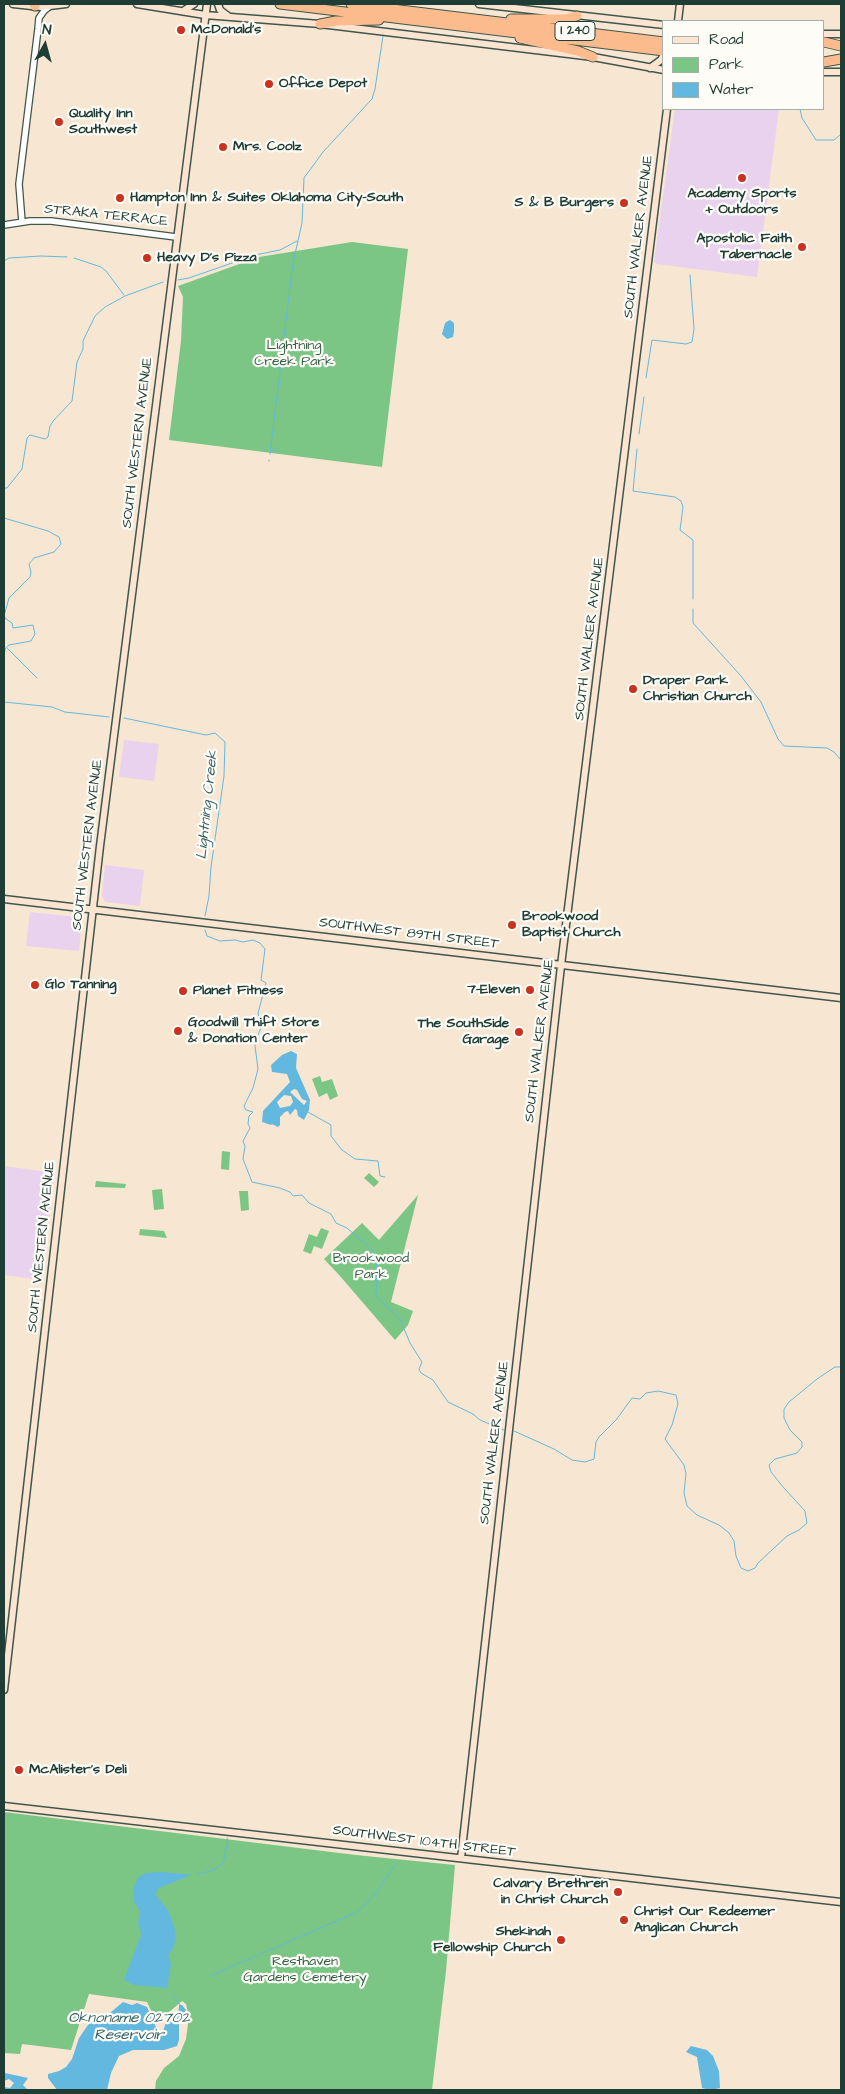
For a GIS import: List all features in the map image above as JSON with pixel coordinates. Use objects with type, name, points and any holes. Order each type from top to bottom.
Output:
[{"type":"highway","name":"I 240","points":[[280,4],[397,18],[493,25]]},
{"type":"highway","name":"I 240","points":[[351,4],[412,11],[493,25],[661,48]]},
{"type":"highway","points":[[392,4],[412,11]]},
{"type":"highway","points":[[493,25],[524,18],[565,19],[577,16]]},
{"type":"highway","points":[[320,24],[336,21],[397,18]]},
{"type":"highway","points":[[493,25],[545,45],[578,51],[593,57]]},
{"type":"highway","points":[[825,42],[841,47]]},
{"type":"highway","points":[[825,49],[841,47]]},
{"type":"highway","points":[[825,57],[841,58]]},
{"type":"highway","points":[[825,62],[841,58]]},
{"type":"main road","points":[[13,4],[50,6],[66,4]]},
{"type":"main road","points":[[137,4],[205,15],[320,24],[593,57],[662,70]]},
{"type":"main road","points":[[183,11],[194,4]]},
{"type":"main road","name":"SOUTH WESTERN AVENUE","points":[[4,1690],[93,910],[176,236],[207,4]]},
{"type":"main road","points":[[218,4],[220,10],[229,16]]},
{"type":"main road","points":[[479,4],[662,27]]},
{"type":"main road","points":[[678,20],[680,4]]},
{"type":"main road","points":[[825,34],[841,34]]},
{"type":"main road","points":[[650,68],[660,60],[661,48]]},
{"type":"main road","points":[[825,72],[841,72]]},
{"type":"main road","name":"SOUTH WALKER AVENUE","points":[[461,1858],[562,964],[667,110]]},
{"type":"main road","name":"SOUTHWEST 89TH STREET","points":[[4,899],[841,998]]},
{"type":"main road","name":"SOUTHWEST 104TH STREET","points":[[4,1806],[841,1902]]},
{"type":"street","points":[[22,222],[19,184],[39,18],[34,5]]},
{"type":"street","points":[[39,18],[50,6]]},
{"type":"street","name":"STRAKA TERRACE","points":[[4,225],[22,222],[58,222],[176,236]]},
{"type":"shaded area","points":[[675,110],[779,110],[757,277],[657,264],[654,262]]},
{"type":"shaded area","points":[[124,740],[159,744],[154,781],[119,777]]},
{"type":"shaded area","points":[[105,865],[144,870],[140,906],[105,902],[102,896]]},
{"type":"shaded area","points":[[30,912],[77,917],[82,922],[79,951],[26,946]]},
{"type":"shaded area","points":[[4,1166],[55,1173],[41,1280],[4,1275]]},
{"type":"green space","name":"Lightning Creek Park","points":[[352,242],[408,249],[382,467],[169,440],[181,341],[183,297],[178,286],[259,257]]},
{"type":"green space","points":[[320,1076],[322,1082],[332,1079],[338,1096],[330,1100],[327,1093],[319,1097],[312,1079]]},
{"type":"green space","points":[[222,1151],[230,1152],[229,1170],[221,1169]]},
{"type":"green space","points":[[369,1173],[379,1182],[374,1187],[364,1178]]},
{"type":"green space","points":[[96,1181],[126,1184],[125,1188],[95,1187]]},
{"type":"green space","points":[[162,1189],[164,1209],[154,1210],[152,1190]]},
{"type":"green space","points":[[239,1191],[248,1191],[249,1210],[241,1211]]},
{"type":"green space","name":"Brookwood Park","points":[[418,1195],[391,1302],[413,1311],[408,1325],[395,1340],[324,1259],[362,1223],[379,1240]]},
{"type":"green space","points":[[321,1228],[329,1231],[322,1249],[314,1246],[311,1254],[303,1251],[309,1234],[317,1237]]},
{"type":"green space","points":[[140,1229],[164,1231],[167,1238],[139,1235]]},
{"type":"green space","name":"Resthaven Gardens Cemetery","points":[[4,1812],[356,1855],[455,1865],[446,1971],[432,2090],[155,2090],[156,2081],[164,2068],[179,2056],[186,2039],[189,2017],[186,2004],[182,2001],[160,2020],[154,2017],[147,2002],[89,1994],[71,2050],[22,2044],[20,2054],[4,2053]]},
{"type":"water","points":[[450,320],[454,323],[454,332],[453,337],[447,339],[442,334],[445,323]]},
{"type":"water","points":[[291,1051],[297,1054],[296,1068],[310,1100],[309,1110],[304,1120],[298,1116],[295,1109],[290,1115],[288,1111],[280,1117],[280,1125],[278,1127],[262,1122],[263,1111],[290,1082],[287,1074],[272,1072],[271,1065],[282,1055]],"holes":[[[294,1089],[297,1090],[302,1099],[307,1101],[304,1105],[290,1092]],[[284,1095],[291,1096],[293,1102],[290,1106],[280,1108],[277,1102]]]},
{"type":"water","points":[[162,1872],[191,1875],[159,1888],[155,1894],[169,1912],[175,1930],[176,1940],[168,1955],[171,1964],[167,1988],[134,1985],[124,1980],[141,1935],[138,1922],[140,1911],[134,1902],[133,1889],[139,1876],[147,1873]]},
{"type":"water","name":"Oknoname 02702 Reservoir","points":[[123,2002],[132,2005],[137,2003],[147,2007],[159,2034],[162,2035],[166,2022],[178,2017],[179,2005],[182,2005],[186,2010],[179,2022],[177,2046],[164,2050],[133,2050],[119,2056],[111,2073],[107,2090],[57,2090],[48,2078],[48,2074],[66,2067],[72,2059],[79,2038],[88,2025],[97,2019],[104,2018]]},
{"type":"water","points":[[691,2046],[707,2050],[713,2056],[719,2071],[720,2088],[711,2090],[702,2088],[697,2057],[686,2052]]},
{"type":"water","points":[[5,2073],[28,2078],[23,2085],[27,2089],[4,2090],[4,2087],[10,2088],[14,2083],[9,2079],[4,2081]]},
{"type":"waterway","name":"Lightning Creek","points":[[270,454],[293,263],[302,223],[304,178],[323,152],[372,99],[383,36]]},
{"type":"waterway","points":[[800,110],[802,118],[816,140],[834,140],[841,134]]},
{"type":"waterway","name":"Lightning Creek","points":[[178,280],[255,255],[280,250],[297,241]]},
{"type":"waterway","points":[[4,261],[9,258],[67,257]]},
{"type":"waterway","points":[[74,258],[101,267],[124,295]]},
{"type":"waterway","points":[[646,378],[652,340],[686,344],[692,342],[694,329],[690,275]]},
{"type":"waterway","name":"Lightning Creek","points":[[4,488],[7,488],[22,469],[27,438],[30,435],[45,439],[48,437],[50,426],[72,401],[77,362],[83,349],[83,341],[95,316],[105,307],[125,296],[163,282]]},
{"type":"waterway","points":[[639,434],[644,397]]},
{"type":"waterway","points":[[271,448],[275,452]]},
{"type":"waterway","points":[[637,449],[633,491],[675,497],[681,501],[683,507],[680,530],[693,540],[693,599]]},
{"type":"waterway","name":"Lightning Creek","points":[[4,518],[48,531],[59,537],[61,544],[54,552],[34,558],[29,564],[30,577],[9,598],[4,616],[6,619],[12,623],[13,628],[33,625],[35,634],[31,641],[9,645],[5,649],[4,658]]},
{"type":"waterway","points":[[693,609],[693,623],[741,676],[761,702],[778,739],[784,746],[827,748],[834,752],[841,760]]},
{"type":"waterway","points":[[6,647],[37,678]]},
{"type":"waterway","name":"Lightning Creek","points":[[4,702],[52,707],[65,712],[109,717]]},
{"type":"waterway","name":"Lightning Creek","points":[[124,718],[206,735],[215,733],[225,742],[224,776],[205,916]]},
{"type":"waterway","name":"Lightning Creek","points":[[205,930],[207,936],[220,941],[235,940],[243,942],[253,940],[260,943],[265,949],[261,980],[266,983],[258,1013],[261,1028],[255,1046],[258,1069],[253,1088],[244,1106],[246,1110],[253,1112],[249,1116],[248,1124],[250,1128],[243,1141],[245,1146],[243,1159],[252,1182],[280,1188],[290,1192],[293,1196],[302,1195],[309,1203],[331,1214],[336,1223],[347,1228],[371,1249],[375,1256],[377,1269],[376,1296],[400,1319],[410,1343],[422,1362],[419,1369],[421,1373],[433,1380],[448,1402],[473,1414],[480,1420],[504,1430]]},
{"type":"waterway","points":[[308,1112],[331,1125],[331,1136],[342,1150],[355,1159],[378,1161],[380,1176],[385,1177]]},
{"type":"waterway","name":"Lightning Creek","points":[[514,1431],[554,1449],[572,1460],[585,1462],[594,1459],[596,1442],[599,1437],[616,1420],[632,1398],[640,1399],[646,1393],[658,1391],[676,1395],[678,1404],[672,1425],[665,1439],[684,1465],[686,1474],[684,1493],[687,1506],[697,1515],[719,1525],[729,1533],[734,1541],[736,1556],[741,1568],[748,1571],[755,1568],[787,1536],[799,1530],[807,1523],[805,1511],[771,1472],[769,1465],[775,1459],[797,1453],[802,1447],[802,1442],[790,1430],[784,1418],[784,1409],[789,1402],[817,1379],[835,1367],[841,1367]]},
{"type":"waterway","points":[[197,1874],[214,1870],[223,1863],[227,1838]]},
{"type":"waterway","points":[[210,1976],[357,1912],[373,1897],[396,1864]]},
{"type":"waterway","points":[[173,1995],[181,2006]]},
{"type":"place","name":"McDonald's","points":[[181,30]]},
{"type":"place","name":"Office Depot","points":[[269,84]]},
{"type":"place","name":"Quality Inn Southwest","points":[[59,122]]},
{"type":"place","name":"Mrs. Coolz","points":[[223,147]]},
{"type":"place","name":"Academy Sports + Outdoors","points":[[742,178]]},
{"type":"place","name":"Hampton Inn & Suites Oklahoma City-South","points":[[120,198]]},
{"type":"place","name":"S & B Burgers","points":[[624,203]]},
{"type":"place","name":"Apostolic Faith Tabernacle","points":[[802,247]]},
{"type":"place","name":"Heavy D's Pizza","points":[[147,258]]},
{"type":"place","name":"Draper Park Christian Church","points":[[633,689]]},
{"type":"place","name":"Brookwood Baptist Church","points":[[512,925]]},
{"type":"place","name":"Glo Tanning","points":[[35,985]]},
{"type":"place","name":"7-Eleven","points":[[530,990]]},
{"type":"place","name":"Planet Fitness","points":[[183,991]]},
{"type":"place","name":"Goodwill Thift Store & Donation Center","points":[[178,1031]]},
{"type":"place","name":"The SouthSide Garage","points":[[519,1032]]},
{"type":"place","name":"McAlister's Deli","points":[[19,1770]]},
{"type":"place","name":"Calvary Brethren in Christ Church","points":[[618,1892]]},
{"type":"place","name":"Christ Our Redeemer Anglican Church","points":[[624,1920]]},
{"type":"place","name":"Shekinah Fellowship Church","points":[[561,1940]]}]
